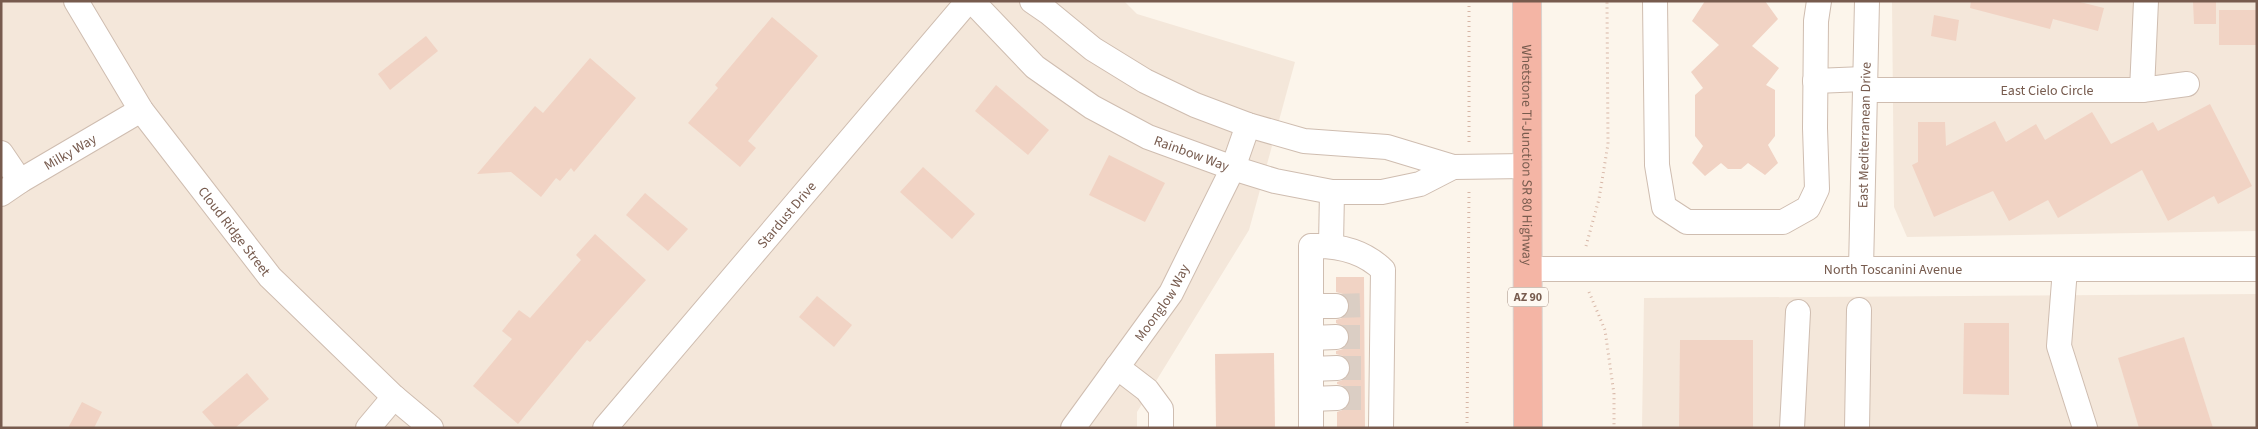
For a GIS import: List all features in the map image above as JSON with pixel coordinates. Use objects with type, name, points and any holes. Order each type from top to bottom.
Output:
[{"type":"highway","name":"Whetstone TI-Junction SR 80 Highway","points":[[1527,1],[1528,428]]},
{"type":"street","name":"Cloud Ridge Street","points":[[76,1],[141,110],[270,277],[394,397],[431,428]]},
{"type":"street","name":"Stardust Drive","points":[[605,428],[968,1]]},
{"type":"street","name":"Rainbow Way","points":[[972,1],[1036,67],[1092,107],[1148,137],[1233,168],[1275,181],[1332,192],[1382,192],[1420,184],[1461,167]]},
{"type":"street","name":"Rainbow Way","points":[[1032,1],[1093,50],[1145,81],[1195,105],[1248,126],[1304,141],[1387,147],[1461,167],[1527,166]]},
{"type":"street","points":[[1656,1],[1657,164],[1664,207],[1687,222],[1783,222],[1808,208],[1817,189],[1815,81],[1816,21],[1819,1]]},
{"type":"street","name":"East Mediterranean Drive","points":[[1861,269],[1867,1]]},
{"type":"street","points":[[2142,90],[2146,1]]},
{"type":"street","name":"East Cielo Circle","points":[[1815,81],[1864,84],[2142,90],[2187,84]]},
{"type":"street","name":"Milky Way","points":[[10,187],[141,110]]},
{"type":"street","name":"Moonglow Way","points":[[1073,428],[1171,293],[1233,168],[1248,126]]},
{"type":"street","points":[[1,154],[10,187]]},
{"type":"street","points":[[1331,245],[1332,192]]},
{"type":"street","points":[[1311,428],[1311,246],[1331,245],[1370,257],[1383,270],[1373,305],[1373,398],[1381,428]]},
{"type":"street","name":"North Toscanini Avenue","points":[[1528,269],[2257,269]]},
{"type":"street","points":[[2065,269],[2059,346],[2086,428]]},
{"type":"street","points":[[1311,306],[1336,306]]},
{"type":"street","points":[[1856,428],[1859,310]]},
{"type":"street","points":[[1792,428],[1798,312]]},
{"type":"street","points":[[1311,338],[1336,338]]},
{"type":"street","points":[[1118,367],[1147,390],[1161,409],[1161,428]]},
{"type":"street","points":[[1311,369],[1337,368]]},
{"type":"street","points":[[368,428],[394,397]]},
{"type":"street","points":[[1311,399],[1337,398]]},
{"type":"path","points":[[1468,428],[1461,167],[1469,1]]},
{"type":"path","points":[[1607,1],[1608,144],[1599,199],[1579,269],[1605,330],[1614,394],[1614,428]]},
{"type":"shaded area","points":[[1,1],[1124,1],[1137,14],[1295,62],[1249,230],[1137,412],[1137,428],[1,428]]},
{"type":"shaded area","points":[[1892,1],[2257,1],[2257,231],[1907,237],[1894,207]]},
{"type":"shaded area","points":[[2257,294],[2257,428],[1642,428],[1644,298]]},
{"type":"building","points":[[1705,1],[1765,1],[1778,19],[1752,46],[1779,68],[1766,85],[1775,90],[1775,136],[1768,145],[1778,163],[1765,175],[1748,163],[1741,169],[1728,169],[1721,163],[1705,176],[1692,163],[1703,146],[1695,136],[1695,95],[1703,88],[1691,72],[1719,45],[1692,21]]},
{"type":"building","points":[[1971,1],[2076,1],[2104,8],[2098,31],[2053,19],[2050,29],[1970,8]]},
{"type":"building","points":[[2193,1],[2216,1],[2216,24],[2194,24]]},
{"type":"building","points":[[2219,10],[2257,10],[2257,45],[2219,45]]},
{"type":"building","points":[[1934,15],[1959,20],[1956,41],[1931,36]]},
{"type":"building","points":[[772,17],[818,56],[748,141],[756,148],[740,167],[688,123],[718,88],[715,85]]},
{"type":"building","points":[[426,36],[438,51],[390,90],[378,74]]},
{"type":"building","points":[[590,58],[636,98],[574,172],[571,168],[560,181],[556,178],[541,197],[511,172],[477,174],[535,106],[543,113]]},
{"type":"building","points":[[996,85],[1049,130],[1028,155],[975,111]]},
{"type":"building","points":[[2210,104],[2252,186],[2218,204],[2214,196],[2168,221],[2142,170],[2058,218],[2048,200],[2009,221],[1993,191],[1934,217],[1912,165],[1918,162],[1918,122],[1945,122],[1946,146],[1995,121],[2006,142],[2036,124],[2045,140],[2092,112],[2111,144],[2153,122],[2158,131]]},
{"type":"building","points":[[1109,155],[1165,183],[1145,222],[1089,195]]},
{"type":"building","points":[[923,167],[975,214],[952,239],[900,192]]},
{"type":"building","points":[[645,193],[688,229],[668,251],[626,215]]},
{"type":"building","points":[[595,234],[646,280],[590,342],[587,340],[518,424],[473,386],[512,339],[502,331],[519,310],[530,318],[581,260],[576,255]]},
{"type":"building","points":[[1336,277],[1364,277],[1365,428],[1337,428],[1337,412],[1345,409],[1351,398],[1348,390],[1337,384],[1337,382],[1345,379],[1351,368],[1348,360],[1336,354],[1336,351],[1343,349],[1348,344],[1350,337],[1347,329],[1336,323],[1336,320],[1348,313],[1350,306],[1343,294],[1336,292]]},
{"type":"building","points":[[817,296],[852,325],[834,347],[799,317]]},
{"type":"building","points":[[1964,323],[2009,323],[2009,395],[1963,394]]},
{"type":"building","points":[[2184,337],[2213,428],[2139,428],[2118,358]]},
{"type":"building","points":[[1680,340],[1753,340],[1753,428],[1679,428]]},
{"type":"building","points":[[1274,353],[1275,428],[1216,428],[1215,354]]},
{"type":"building","points":[[247,373],[269,399],[235,428],[216,428],[202,412]]},
{"type":"building","points":[[82,402],[102,412],[94,428],[68,428]]},
{"type":"tunnel","points":[[1336,306],[1364,305]]},
{"type":"tunnel","points":[[1336,337],[1365,337]]},
{"type":"tunnel","points":[[1337,368],[1365,368]]},
{"type":"tunnel","points":[[1337,398],[1365,398]]}]
